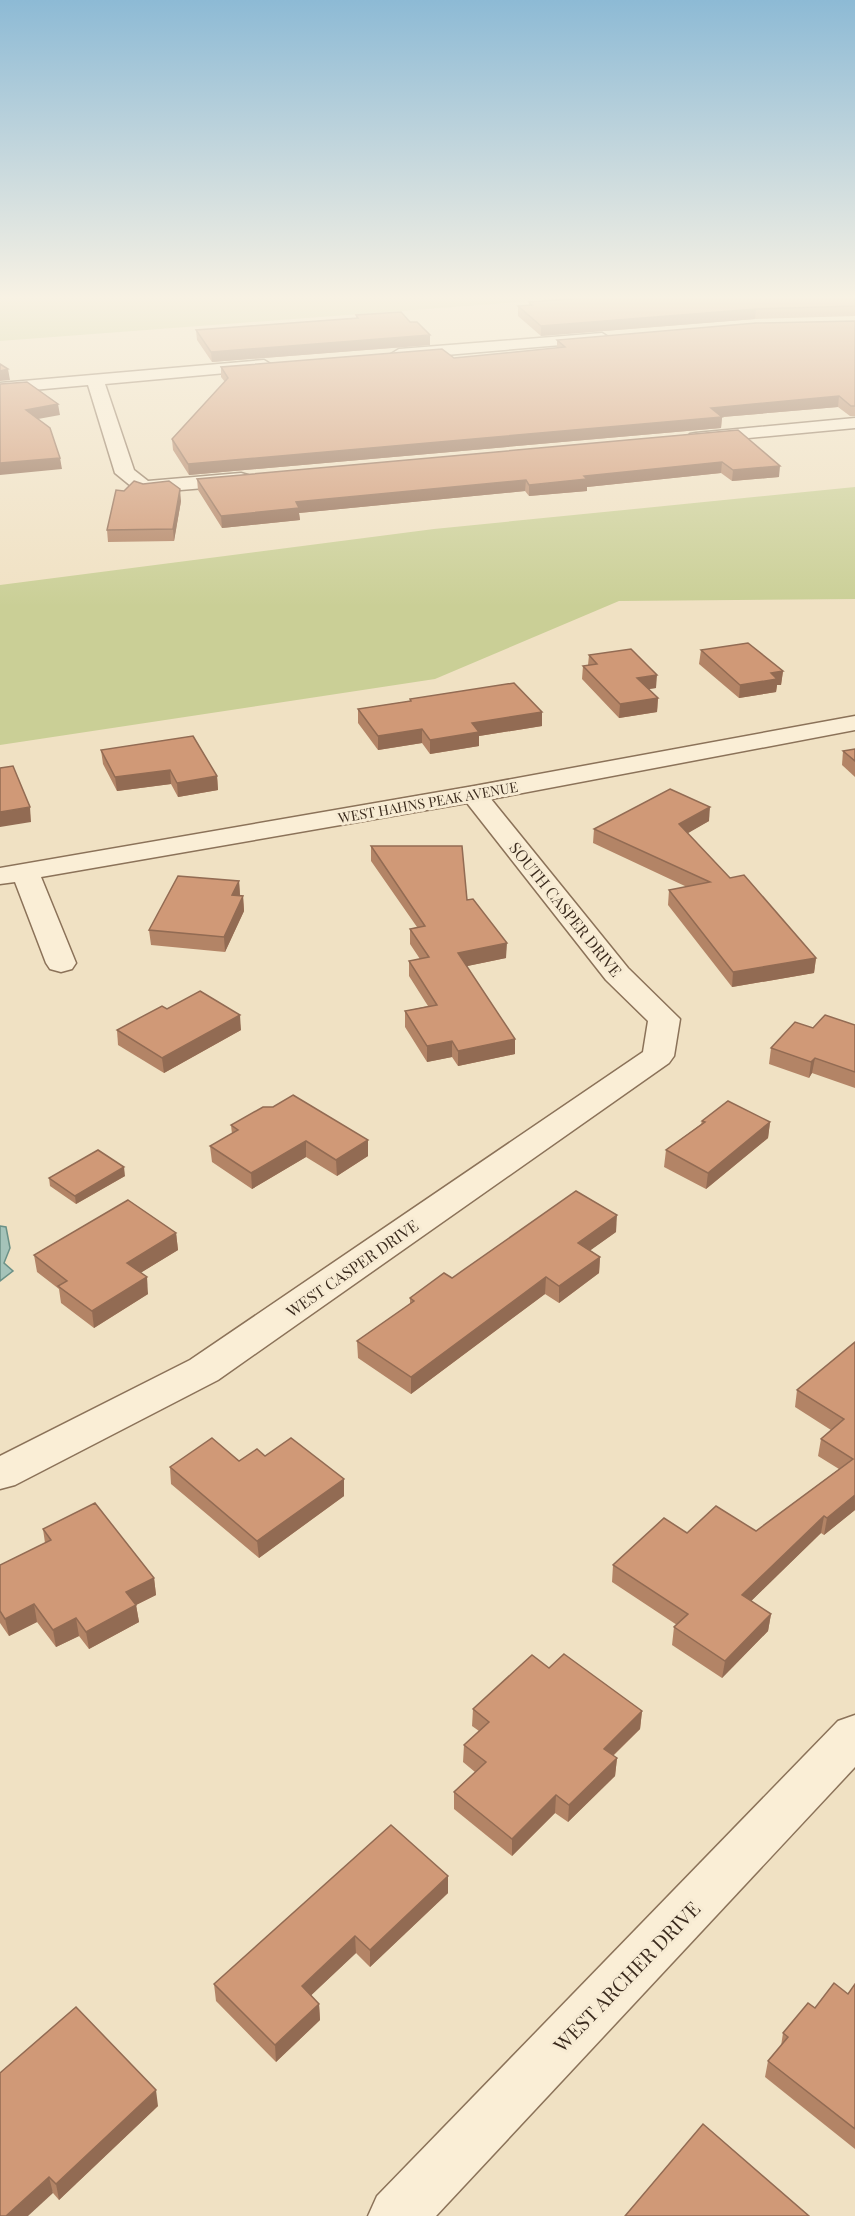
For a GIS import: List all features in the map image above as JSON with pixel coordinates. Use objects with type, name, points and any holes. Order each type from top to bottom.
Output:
[{"type":"street","points":[[102,400],[125,473],[144,487],[257,478]]},
{"type":"street","points":[[679,440],[855,423]]},
{"type":"street","name":"WEST HAHNS PEAK AVENUE","points":[[13,873],[474,794],[855,723]]},
{"type":"street","name":"SOUTH CASPER DRIVE","points":[[474,794],[617,974],[664,1019]]},
{"type":"street","points":[[13,873],[61,963]]},
{"type":"street","name":"WEST CASPER DRIVE","points":[[0,1474],[204,1370],[658,1056],[664,1019]]},
{"type":"street","name":"WEST ARCHER DRIVE","points":[[398,2216],[855,1735]]},
{"type":"green space","points":[[855,487],[855,599],[619,601],[435,679],[0,745],[0,585],[434,529]]},
{"type":"water","points":[[0,1226],[6,1227],[10,1248],[4,1263],[13,1271],[0,1281]]},
{"type":"building","points":[[0,400],[53,400],[58,404],[26,410],[50,428],[60,458],[0,463]]},
{"type":"building","points":[[207,400],[792,400],[711,408],[722,417],[188,464],[172,439]]},
{"type":"building","points":[[844,400],[855,400],[855,406],[851,406]]},
{"type":"building","points":[[738,430],[780,466],[733,470],[722,462],[584,476],[587,479],[529,485],[526,480],[296,502],[299,508],[221,516],[197,479]]},
{"type":"building","points":[[134,481],[143,484],[169,481],[180,489],[173,529],[107,530],[116,490],[124,491]]},
{"type":"building","points":[[748,643],[783,671],[771,673],[777,679],[740,685],[701,650]]},
{"type":"building","points":[[631,649],[657,675],[637,678],[658,698],[620,704],[583,666],[597,664],[589,655]]},
{"type":"building","points":[[514,683],[542,712],[472,723],[479,732],[430,740],[422,729],[378,736],[358,709],[411,701],[410,699]]},
{"type":"building","points":[[193,736],[217,776],[177,783],[170,770],[115,777],[101,750]]},
{"type":"building","points":[[855,749],[855,761],[843,751]]},
{"type":"building","points":[[13,766],[30,807],[0,812],[0,768]]},
{"type":"building","points":[[670,789],[710,807],[679,824],[730,878],[744,875],[816,958],[733,972],[669,890],[710,882],[594,829]]},
{"type":"building","points":[[371,846],[462,846],[467,900],[473,899],[507,943],[458,953],[515,1039],[458,1051],[452,1041],[427,1046],[405,1011],[437,1005],[409,961],[429,957],[410,929],[425,926]]},
{"type":"building","points":[[178,876],[239,881],[232,895],[243,896],[224,937],[149,930]]},
{"type":"building","points":[[200,991],[240,1015],[162,1058],[117,1030],[162,1006],[167,1009]]},
{"type":"building","points":[[825,1015],[855,1025],[855,1072],[815,1058],[811,1062],[771,1048],[795,1022],[813,1028]]},
{"type":"building","points":[[293,1095],[368,1140],[336,1160],[306,1141],[251,1173],[210,1146],[238,1130],[231,1125],[263,1107],[273,1107]]},
{"type":"building","points":[[728,1101],[770,1122],[708,1173],[666,1150],[705,1122],[702,1121]]},
{"type":"building","points":[[98,1150],[124,1167],[75,1196],[49,1178]]},
{"type":"building","points":[[576,1191],[617,1215],[578,1243],[600,1257],[559,1286],[546,1277],[411,1377],[357,1341],[414,1301],[410,1298],[444,1273],[452,1278]]},
{"type":"building","points":[[128,1200],[176,1233],[127,1263],[147,1277],[92,1311],[58,1286],[67,1281],[34,1255]]},
{"type":"building","points":[[855,1342],[855,1495],[827,1518],[824,1516],[742,1595],[771,1614],[725,1661],[674,1627],[688,1614],[613,1565],[664,1518],[687,1533],[716,1506],[756,1531],[853,1459],[821,1439],[844,1419],[797,1390]]},
{"type":"building","points":[[212,1438],[239,1461],[257,1449],[265,1456],[291,1438],[344,1479],[257,1541],[170,1467]]},
{"type":"building","points":[[95,1503],[154,1578],[126,1592],[136,1605],[86,1632],[76,1618],[53,1630],[34,1604],[5,1619],[0,1611],[0,1565],[51,1540],[43,1529]]},
{"type":"building","points":[[564,1654],[642,1711],[604,1749],[617,1758],[569,1805],[556,1795],[512,1839],[454,1792],[486,1762],[464,1745],[489,1722],[473,1709],[532,1655],[549,1668]]},
{"type":"building","points":[[391,1825],[448,1876],[370,1950],[355,1936],[302,1986],[319,2004],[275,2045],[214,1984]]},
{"type":"building","points":[[834,1983],[848,1994],[855,1984],[855,2129],[768,2061],[788,2037],[783,2033],[808,2003],[815,2008]]},
{"type":"building","points":[[76,2007],[156,2090],[56,2184],[49,2177],[6,2216],[0,2216],[0,2073]]},
{"type":"building","points":[[703,2124],[809,2216],[625,2216]]}]
